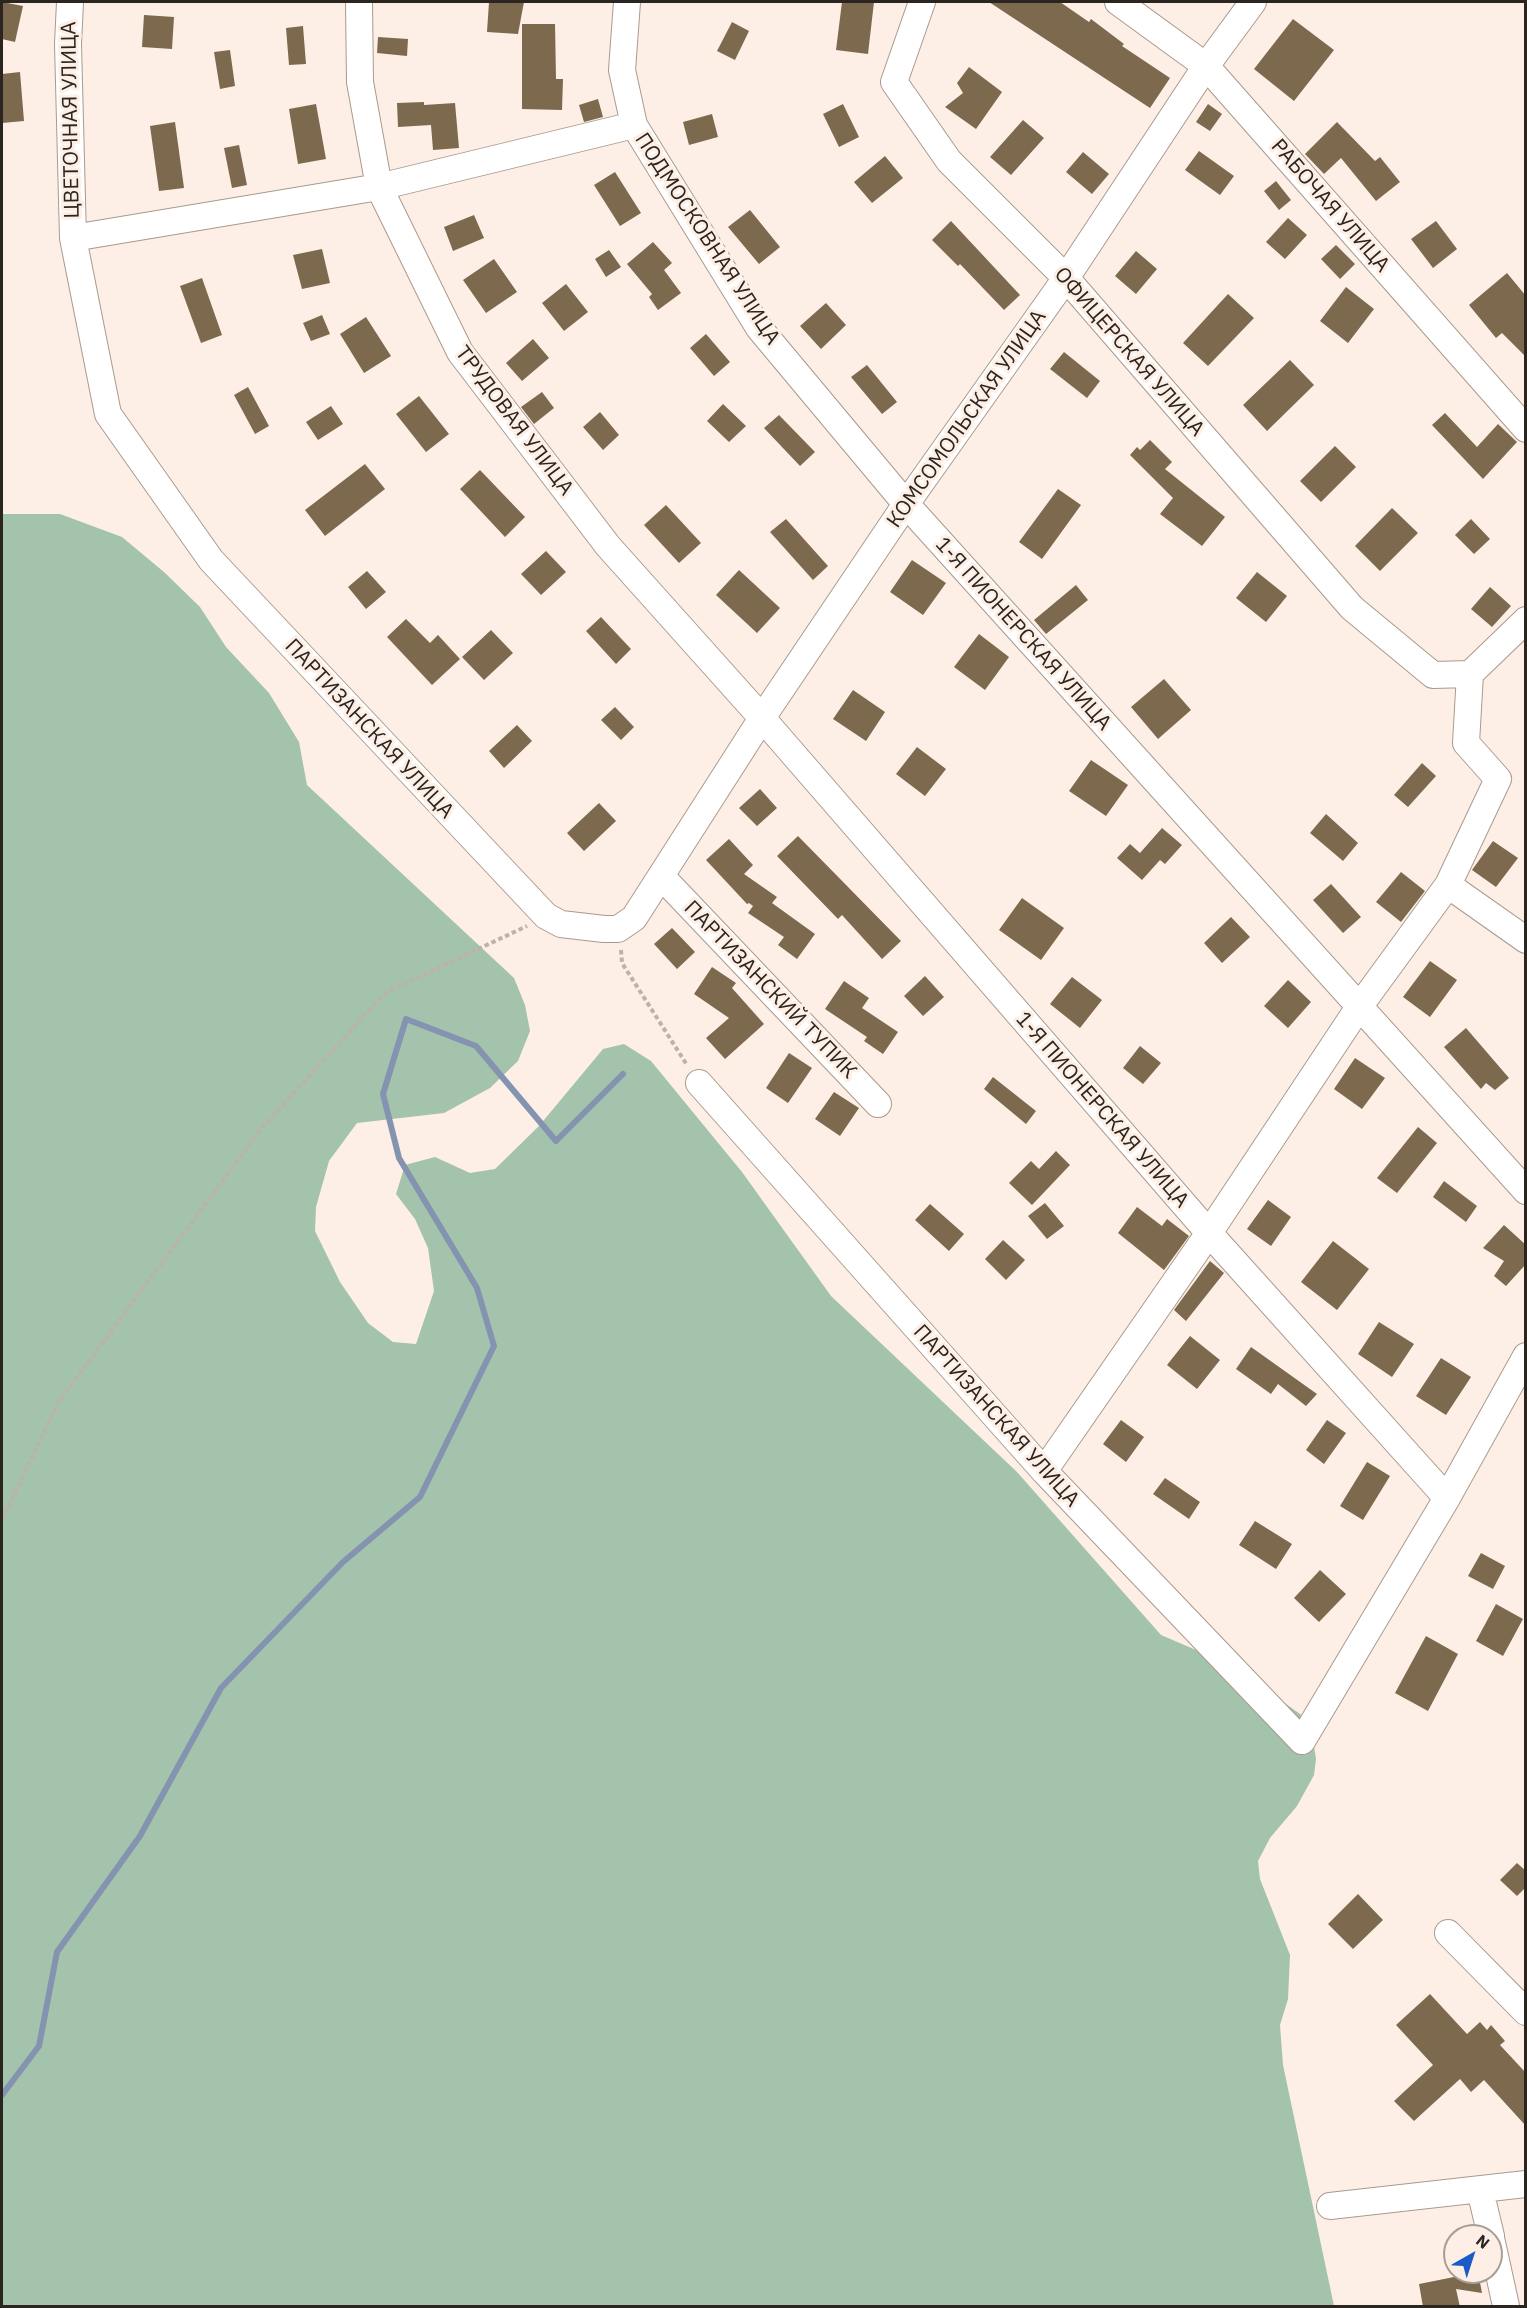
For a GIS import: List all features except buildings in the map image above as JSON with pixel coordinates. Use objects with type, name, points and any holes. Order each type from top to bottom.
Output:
[{"type":"street","name":"ЦВЕТОЧНАЯ УЛИЦА","points":[[70,2],[68,44],[74,238]]},
{"type":"street","name":"ТРУДОВАЯ УЛИЦА","points":[[359,2],[360,82],[379,187],[460,352],[608,546],[762,718]]},
{"type":"street","name":"ПОДМОСКОВНАЯ УЛИЦА","points":[[627,2],[622,70],[634,125],[759,328],[906,504]]},
{"type":"street","name":"ОФИЦЕРСКАЯ УЛИЦА","points":[[922,2],[894,82],[949,161],[1066,278],[1352,608],[1433,675],[1470,674]]},
{"type":"street","name":"РАБОЧАЯ УЛИЦА","points":[[1118,2],[1206,66],[1526,429]]},
{"type":"street","name":"КОМСОМОЛЬСКАЯ УЛИЦА","points":[[762,718],[906,504],[1066,278],[1206,66],[1253,2]]},
{"type":"street","points":[[74,238],[379,187],[634,125]]},
{"type":"street","name":"ПАРТИЗАНСКАЯ УЛИЦА","points":[[74,238],[108,414],[211,560],[546,916],[561,924],[618,929]]},
{"type":"street","name":"1-Я ПИОНЕРСКАЯ УЛИЦА","points":[[906,504],[1526,1191]]},
{"type":"street","points":[[1044,1471],[1209,1233],[1359,1007],[1449,885],[1498,779],[1466,743],[1470,674],[1522,630]]},
{"type":"street","points":[[618,929],[634,918],[762,718]]},
{"type":"street","name":"1-Я ПИОНЕРСКАЯ УЛИЦА","points":[[762,718],[1209,1233],[1447,1497]]},
{"type":"street","name":"ПАРТИЗАНСКИЙ ТУПИК","points":[[661,876],[878,1104]]},
{"type":"street","points":[[1449,885],[1526,940]]},
{"type":"street","name":"ПАРТИЗАНСКАЯ УЛИЦА","points":[[699,1083],[1044,1471],[1302,1741],[1447,1497]]},
{"type":"street","points":[[1447,1497],[1526,1356]]},
{"type":"street","points":[[1448,1933],[1522,2001]]},
{"type":"street","points":[[1330,2206],[1526,2184]]},
{"type":"street","points":[[1480,2190],[1488,2224]]},
{"type":"street","points":[[1501,2284],[1506,2307]]},
{"type":"path","points":[[2,1520],[58,1403],[261,1129],[385,993],[546,916]]},
{"type":"path","points":[[618,929],[622,963],[699,1083]]},
{"type":"green space","points":[[2,514],[60,514],[122,537],[164,572],[200,607],[226,647],[269,693],[299,742],[307,785],[514,978],[525,1005],[530,1031],[518,1061],[490,1088],[444,1113],[357,1123],[329,1161],[316,1207],[315,1231],[340,1282],[368,1323],[393,1342],[416,1344],[434,1291],[428,1248],[415,1219],[396,1194],[405,1165],[435,1157],[470,1173],[495,1169],[539,1126],[603,1049],[624,1044],[651,1061],[742,1172],[831,1296],[1017,1472],[1161,1635],[1196,1650],[1228,1678],[1259,1695],[1286,1704],[1300,1714],[1311,1727],[1316,1759],[1314,1775],[1297,1806],[1270,1838],[1258,1861],[1260,1879],[1290,1955],[1288,1999],[1280,2025],[1283,2065],[1334,2306],[2,2306]]},
{"type":"waterway","points":[[2,2095],[39,2046],[57,1952],[140,1836],[221,1688],[343,1562],[420,1497],[494,1346],[477,1288],[399,1158],[383,1094],[406,1019],[476,1046],[556,1141],[623,1074]]}]
